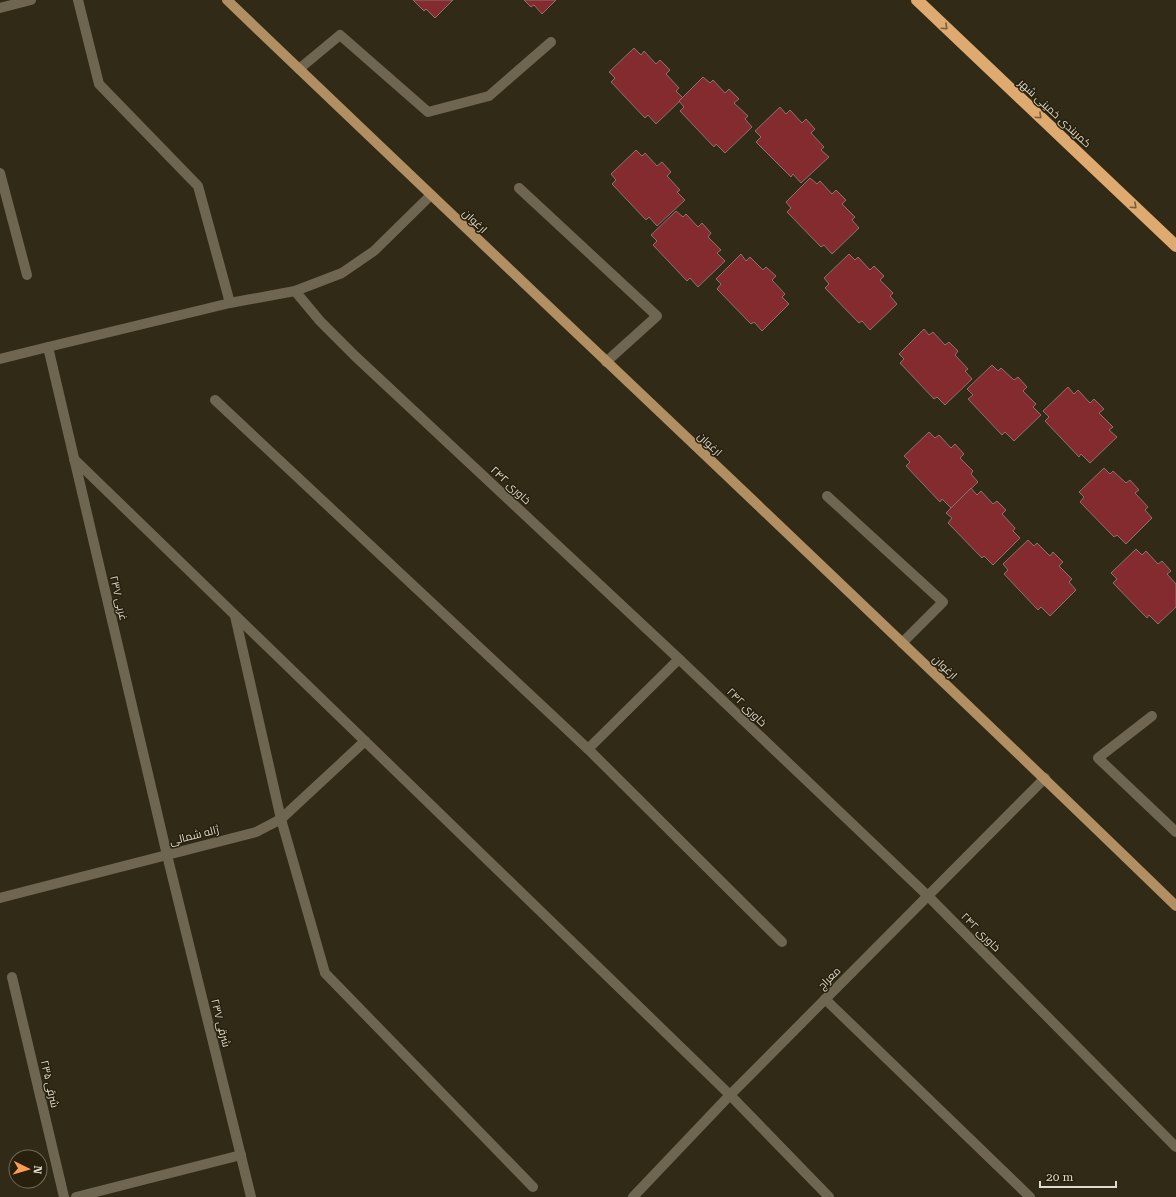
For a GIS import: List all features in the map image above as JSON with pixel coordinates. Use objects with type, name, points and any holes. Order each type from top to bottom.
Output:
[{"type":"highway","name":"کمربندی خمینی شهر","points":[[917,0],[1176,246]]},
{"type":"main road","name":"ارغوان","points":[[227,0],[1045,778],[1176,906]]},
{"type":"street","points":[[0,8],[31,0]]},
{"type":"street","points":[[78,0],[99,84],[198,186],[230,303]]},
{"type":"street","points":[[299,69],[340,35],[428,112],[489,96],[551,42]]},
{"type":"street","points":[[0,173],[27,275]]},
{"type":"street","points":[[519,188],[657,316],[606,362]]},
{"type":"street","points":[[0,359],[230,303],[295,291],[342,273],[374,252],[431,195]]},
{"type":"street","name":"۲۴۲ خاوری","points":[[295,291],[320,321],[355,356],[679,659],[928,896],[1176,1147]]},
{"type":"street","name":"۲۳۷ غربی","points":[[48,347],[168,855]]},
{"type":"street","points":[[215,400],[588,749],[782,942]]},
{"type":"street","points":[[74,459],[730,1095],[829,1197]]},
{"type":"street","points":[[827,496],[943,602],[902,643]]},
{"type":"street","points":[[235,616],[281,819],[325,973],[533,1187]]},
{"type":"street","points":[[588,749],[679,659]]},
{"type":"street","points":[[1152,716],[1098,758],[1176,832]]},
{"type":"street","name":"ژاله شمالی","points":[[0,898],[256,832],[281,819],[365,741]]},
{"type":"street","name":"معراج","points":[[633,1197],[730,1095],[1045,778]]},
{"type":"street","name":"۲۳۷ شرقی","points":[[168,855],[251,1197]]},
{"type":"street","name":"۲۳۵ شرقی","points":[[12,977],[64,1197]]},
{"type":"street","points":[[825,999],[1030,1197]]},
{"type":"street","points":[[76,1197],[241,1155]]},
{"type":"building","points":[[413,0],[453,0],[435,18],[426,9],[424,11]]},
{"type":"building","points":[[524,0],[556,0],[542,14],[534,5],[531,7]]},
{"type":"building","points":[[634,48],[641,55],[644,51],[656,64],[660,60],[670,70],[666,74],[679,88],[676,91],[683,98],[656,124],[648,115],[645,118],[611,82],[615,78],[609,72]]},
{"type":"building","points":[[703,77],[710,83],[713,80],[725,93],[729,89],[739,99],[734,103],[748,116],[745,119],[752,127],[725,153],[716,144],[714,147],[680,111],[684,107],[679,101]]},
{"type":"building","points":[[780,107],[786,114],[790,110],[802,123],[806,119],[815,129],[811,133],[824,147],[821,150],[829,157],[801,183],[793,174],[791,177],[756,142],[761,137],[755,131]]},
{"type":"building","points":[[636,150],[642,156],[645,153],[657,166],[662,162],[671,172],[667,176],[680,190],[677,192],[685,200],[657,226],[649,217],[646,220],[612,184],[616,180],[611,174]]},
{"type":"building","points":[[810,178],[817,184],[820,181],[832,194],[836,190],[846,200],[842,204],[855,217],[852,220],[859,228],[832,254],[824,245],[821,247],[787,212],[791,208],[786,202]]},
{"type":"building","points":[[676,211],[683,217],[686,214],[698,227],[702,223],[711,233],[708,237],[721,250],[717,253],[725,261],[698,287],[690,278],[687,281],[653,245],[657,241],[651,235]]},
{"type":"building","points":[[741,254],[746,261],[750,257],[763,270],[766,267],[776,276],[772,280],[785,294],[782,297],[789,304],[762,331],[754,322],[751,324],[717,289],[721,284],[716,279]]},
{"type":"building","points":[[849,254],[855,260],[858,257],[870,270],[874,266],[884,276],[880,280],[893,293],[890,296],[897,304],[870,330],[862,321],[859,323],[825,288],[829,284],[824,278]]},
{"type":"building","points":[[924,329],[929,335],[933,332],[945,345],[949,342],[958,351],[955,355],[968,369],[965,371],[972,379],[945,405],[937,397],[934,399],[900,363],[904,359],[899,354]]},
{"type":"building","points":[[992,365],[998,371],[1001,368],[1014,380],[1018,377],[1027,387],[1023,391],[1036,404],[1033,407],[1041,415],[1014,441],[1005,432],[1002,435],[968,399],[973,395],[967,389]]},
{"type":"building","points":[[1068,387],[1074,394],[1078,390],[1090,403],[1094,399],[1104,409],[1099,413],[1113,427],[1109,430],[1117,437],[1090,463],[1081,454],[1079,457],[1045,421],[1049,417],[1043,411]]},
{"type":"building","points":[[929,432],[935,438],[939,435],[951,448],[955,444],[964,454],[960,458],[973,471],[971,474],[978,482],[951,508],[942,499],[940,502],[906,466],[910,462],[904,456]]},
{"type":"building","points":[[1104,468],[1110,474],[1113,471],[1126,483],[1130,480],[1139,490],[1135,493],[1148,507],[1145,510],[1152,518],[1126,544],[1117,535],[1114,537],[1080,502],[1084,497],[1079,492]]},
{"type":"building","points":[[971,488],[977,495],[981,491],[993,504],[997,501],[1006,510],[1002,514],[1015,528],[1013,531],[1020,538],[993,565],[984,556],[982,558],[948,523],[952,518],[946,513]]},
{"type":"building","points":[[1028,540],[1034,546],[1037,543],[1050,556],[1053,552],[1063,562],[1059,566],[1072,579],[1069,582],[1076,590],[1050,616],[1041,607],[1038,610],[1004,574],[1008,570],[1003,564]]},
{"type":"building","points":[[1136,549],[1142,555],[1146,551],[1158,564],[1162,561],[1171,571],[1167,574],[1176,584],[1176,607],[1158,624],[1149,615],[1147,618],[1113,583],[1117,579],[1111,573]]}]
